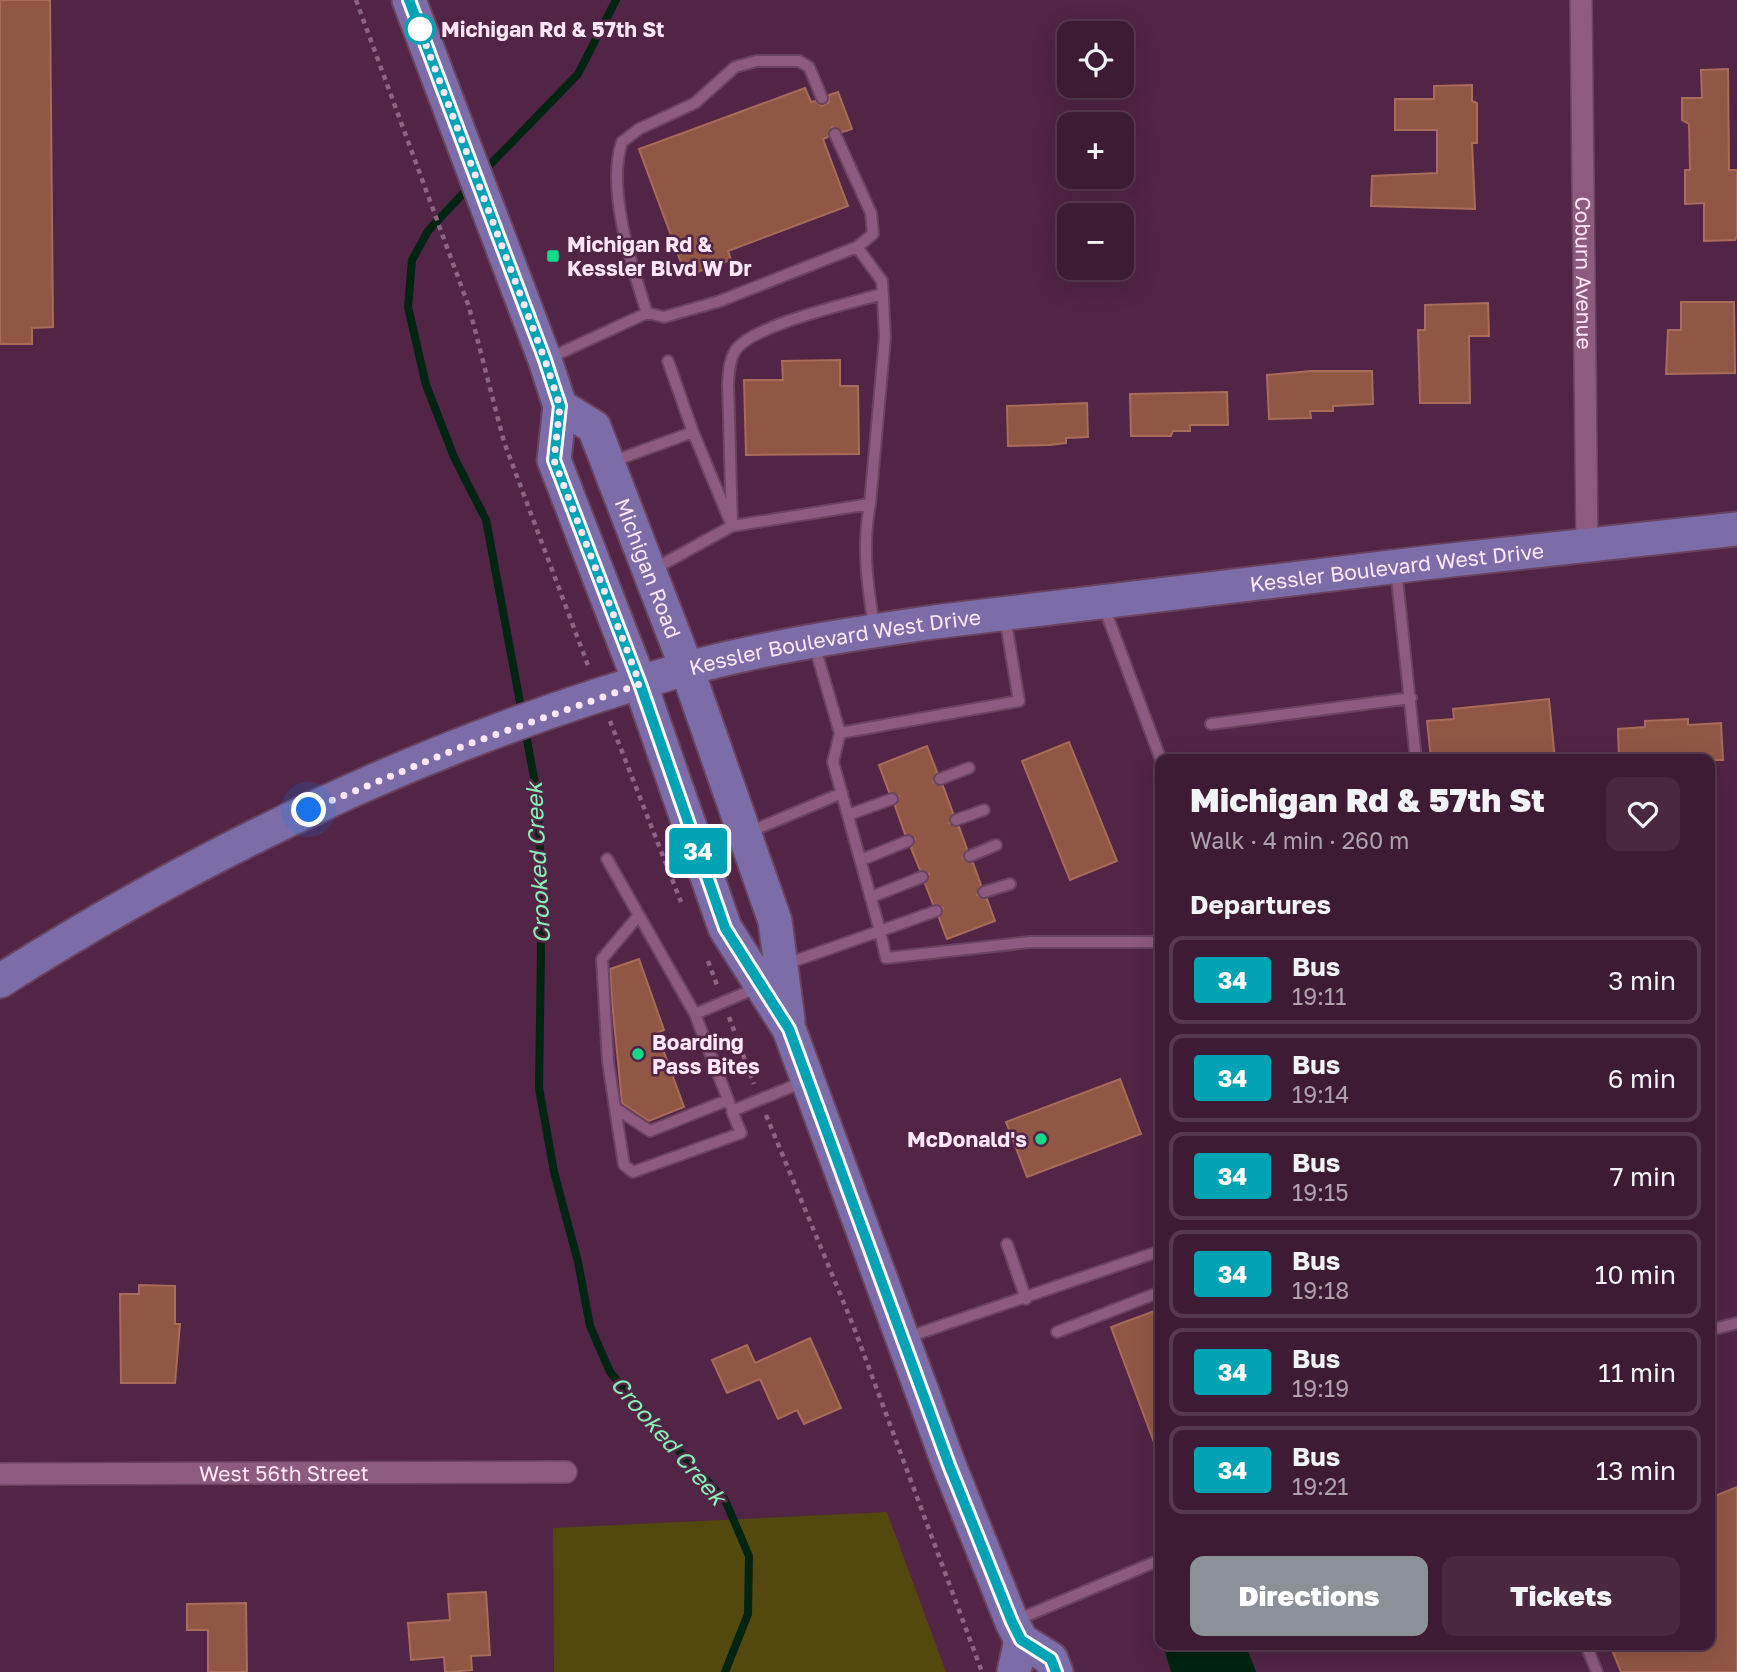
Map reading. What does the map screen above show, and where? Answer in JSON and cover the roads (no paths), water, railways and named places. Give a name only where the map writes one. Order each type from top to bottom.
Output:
[{"type":"main road","name":"Michigan Road","points":[[409,0],[545,360],[560,406],[554,460],[640,684],[725,928],[771,976]]},
{"type":"main road","name":"Michigan Road","points":[[560,406],[594,427],[687,669],[775,921],[771,976],[1016,1645]]},
{"type":"main road","name":"Kessler Boulevard West Drive","points":[[0,981],[174,878],[309,810],[466,745],[590,699],[687,669],[874,631],[1005,613],[1396,566],[1737,529]]},
{"type":"main road","points":[[1016,1645],[1051,1659],[1056,1672]]},
{"type":"street","name":"Coburn Avenue","points":[[1581,0],[1587,546]]},
{"type":"street","name":"West 56th Street","points":[[0,1475],[566,1472]]},
{"type":"lane","points":[[647,313],[636,279],[619,196],[616,174],[622,142],[639,130],[695,103],[736,67],[757,61],[799,61],[809,67],[822,98]]},
{"type":"lane","points":[[545,360],[647,313],[664,317],[699,308],[857,247],[873,234],[871,213],[835,134]]},
{"type":"lane","points":[[857,247],[882,282],[885,337],[881,405],[864,563],[874,631]]},
{"type":"lane","points":[[732,526],[728,383],[730,364],[736,350],[754,334],[883,294]]},
{"type":"lane","points":[[668,361],[693,432],[732,526]]},
{"type":"lane","points":[[608,463],[693,432]]},
{"type":"lane","points":[[650,570],[732,526],[870,504]]},
{"type":"lane","points":[[1396,566],[1415,754]]},
{"type":"lane","points":[[1102,601],[1159,754]]},
{"type":"lane","points":[[840,733],[1019,701],[1005,613]]},
{"type":"lane","points":[[813,642],[840,733],[833,762],[886,958],[1030,942],[1155,942]]},
{"type":"lane","points":[[1211,724],[1410,698]]},
{"type":"lane","points":[[940,779],[969,768]]},
{"type":"lane","points":[[745,834],[842,793]]},
{"type":"lane","points":[[848,815],[892,799]]},
{"type":"lane","points":[[956,820],[984,810]]},
{"type":"lane","points":[[861,860],[908,841]]},
{"type":"lane","points":[[970,856],[996,845]]},
{"type":"lane","points":[[607,859],[639,915],[695,1014],[741,1133],[633,1172],[624,1165],[608,1062],[602,959],[639,915]]},
{"type":"lane","points":[[871,897],[922,877]]},
{"type":"lane","points":[[984,892],[1010,884]]},
{"type":"lane","points":[[695,1014],[724,1003],[771,976],[936,911]]},
{"type":"lane","points":[[732,1111],[808,1080]]},
{"type":"lane","points":[[615,1108],[650,1130],[728,1100]]},
{"type":"lane","points":[[1007,1244],[1026,1298]]},
{"type":"lane","points":[[902,1339],[1155,1253]]},
{"type":"lane","points":[[1056,1332],[1155,1294]]},
{"type":"lane","points":[[1715,1329],[1737,1323]]},
{"type":"lane","points":[[1016,1645],[1155,1563]]},
{"type":"lane","points":[[1588,1650],[1597,1672]]},
{"type":"waterway","name":"Crooked Creek","points":[[482,173],[578,74],[616,0]]},
{"type":"waterway","name":"Crooked Creek","points":[[471,185],[428,231],[412,260],[408,307],[426,385],[454,457],[486,520],[522,713]]},
{"type":"waterway","name":"Crooked Creek","points":[[525,729],[537,794],[542,886],[539,1088],[554,1172],[578,1262],[590,1326],[610,1372],[652,1422],[725,1500],[749,1556],[748,1614],[725,1672]]},
{"type":"place","name":"Michigan Rd & 57th St","points":[[420,29]]},
{"type":"place","name":"Michigan Rd & Kessler Blvd W Dr","points":[[553,256]]},
{"type":"place","name":"Boarding Pass Bites","points":[[638,1054]]},
{"type":"place","name":"McDonald's","points":[[1041,1139]]}]
